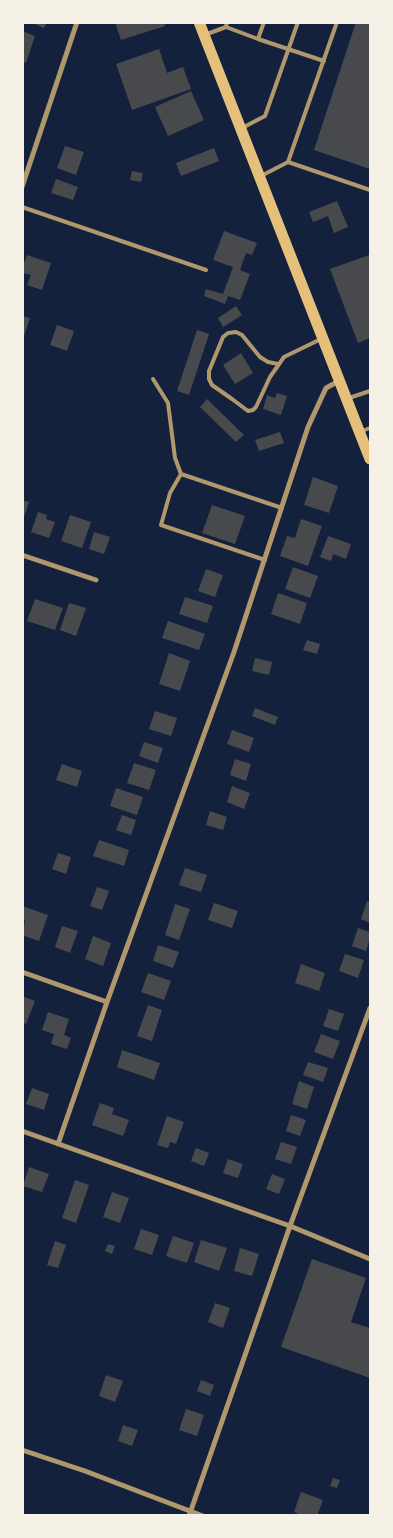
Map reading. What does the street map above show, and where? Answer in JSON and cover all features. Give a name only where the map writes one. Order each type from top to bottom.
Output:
[{"type":"main road","points":[[199,22],[346,399],[365,430],[370,459]]},
{"type":"street","points":[[22,187],[77,22]]},
{"type":"street","points":[[58,1144],[107,1002],[234,652],[308,427],[326,388],[340,381]]},
{"type":"street","points":[[22,555],[96,580]]},
{"type":"street","points":[[22,972],[107,1002]]},
{"type":"street","points":[[189,1513],[290,1226],[370,1008]]},
{"type":"street","points":[[22,1131],[290,1226],[370,1260]]},
{"type":"street","points":[[22,1450],[85,1471],[189,1513],[203,1516]]},
{"type":"lane","points":[[258,38],[264,22]]},
{"type":"lane","points":[[240,130],[265,116],[298,22]]},
{"type":"lane","points":[[259,178],[288,162],[337,22]]},
{"type":"lane","points":[[204,35],[226,25],[324,61]]},
{"type":"lane","points":[[288,162],[370,190]]},
{"type":"lane","points":[[22,207],[206,270]]},
{"type":"lane","points":[[278,364],[268,362],[260,357],[242,335],[236,332],[228,333],[223,337],[210,371],[209,379],[212,385],[248,411],[256,407],[270,377],[284,357],[323,338]]},
{"type":"lane","points":[[153,379],[168,404],[174,458],[181,474],[282,508]]},
{"type":"lane","points":[[346,399],[370,391]]},
{"type":"lane","points":[[181,474],[170,493],[161,525],[264,560]]},
{"type":"building","points":[[30,22],[47,22],[44,28]]},
{"type":"building","points":[[115,22],[164,22],[165,26],[121,40]]},
{"type":"building","points":[[356,22],[370,22],[370,169],[314,150]]},
{"type":"building","points":[[22,31],[35,36],[26,63],[22,62]]},
{"type":"building","points":[[159,49],[167,73],[183,67],[191,89],[132,110],[116,64]]},
{"type":"building","points":[[191,91],[204,120],[168,136],[155,107]]},
{"type":"building","points":[[65,146],[84,152],[76,175],[57,168]]},
{"type":"building","points":[[214,148],[219,161],[181,176],[176,163]]},
{"type":"building","points":[[132,171],[143,173],[141,182],[130,180]]},
{"type":"building","points":[[56,179],[78,187],[73,200],[51,193]]},
{"type":"building","points":[[337,201],[348,227],[334,233],[328,216],[313,222],[309,212]]},
{"type":"building","points":[[224,231],[257,243],[252,255],[246,253],[240,270],[250,274],[240,300],[228,296],[225,304],[204,296],[206,289],[223,294],[233,267],[213,260]]},
{"type":"building","points":[[27,255],[51,263],[42,290],[27,285],[31,275],[22,273],[22,269]]},
{"type":"building","points":[[369,255],[370,338],[358,343],[330,269]]},
{"type":"building","points":[[236,306],[242,315],[223,327],[218,318]]},
{"type":"building","points":[[22,316],[30,318],[23,339],[22,339]]},
{"type":"building","points":[[57,325],[74,331],[67,351],[50,345]]},
{"type":"building","points":[[197,330],[209,334],[189,395],[177,391]]},
{"type":"building","points":[[241,353],[253,373],[235,384],[223,365]]},
{"type":"building","points":[[277,393],[287,396],[281,415],[263,409],[267,395],[275,398]]},
{"type":"building","points":[[207,399],[244,435],[236,442],[200,407]]},
{"type":"building","points":[[280,432],[284,443],[259,451],[255,440]]},
{"type":"building","points":[[313,477],[338,486],[329,513],[304,505]]},
{"type":"building","points":[[22,500],[29,502],[23,520],[22,520]]},
{"type":"building","points":[[212,505],[245,516],[235,544],[202,533]]},
{"type":"building","points":[[38,512],[47,515],[46,519],[55,522],[49,538],[31,532]]},
{"type":"building","points":[[70,515],[91,522],[82,548],[61,541]]},
{"type":"building","points":[[301,519],[322,526],[308,566],[280,556],[287,536],[295,538]]},
{"type":"building","points":[[94,532],[110,537],[104,554],[89,549]]},
{"type":"building","points":[[328,536],[351,544],[346,559],[333,554],[331,561],[320,557]]},
{"type":"building","points":[[293,567],[318,576],[310,598],[285,589]]},
{"type":"building","points":[[206,569],[223,575],[215,597],[198,591]]},
{"type":"building","points":[[278,593],[307,603],[300,624],[271,614]]},
{"type":"building","points":[[185,597],[213,606],[207,623],[179,614]]},
{"type":"building","points":[[35,599],[63,608],[55,630],[27,621]]},
{"type":"building","points":[[69,603],[86,608],[76,636],[60,630]]},
{"type":"building","points":[[168,621],[205,634],[199,650],[162,638]]},
{"type":"building","points":[[307,640],[320,644],[317,654],[303,650]]},
{"type":"building","points":[[169,653],[190,661],[180,691],[159,684]]},
{"type":"building","points":[[255,658],[272,662],[269,675],[252,671]]},
{"type":"building","points":[[255,708],[278,717],[275,725],[252,716]]},
{"type":"building","points":[[155,711],[177,718],[171,736],[149,729]]},
{"type":"building","points":[[232,730],[254,738],[249,752],[227,744]]},
{"type":"building","points":[[144,742],[163,748],[158,763],[139,756]]},
{"type":"building","points":[[235,759],[251,764],[246,781],[230,775]]},
{"type":"building","points":[[134,763],[156,770],[149,790],[127,783]]},
{"type":"building","points":[[62,764],[82,771],[77,787],[56,780]]},
{"type":"building","points":[[232,786],[250,793],[244,809],[227,802]]},
{"type":"building","points":[[116,788],[143,797],[137,815],[110,806]]},
{"type":"building","points":[[210,811],[227,817],[223,830],[206,825]]},
{"type":"building","points":[[122,815],[136,820],[131,835],[116,830]]},
{"type":"building","points":[[99,840],[129,850],[124,866],[93,856]]},
{"type":"building","points":[[58,853],[71,857],[66,874],[52,869]]},
{"type":"building","points":[[185,868],[207,875],[201,892],[179,885]]},
{"type":"building","points":[[97,887],[109,891],[102,910],[90,906]]},
{"type":"building","points":[[367,901],[370,902],[370,923],[361,919]]},
{"type":"building","points":[[214,903],[238,911],[232,928],[208,920]]},
{"type":"building","points":[[175,904],[190,909],[179,940],[165,935]]},
{"type":"building","points":[[22,906],[48,915],[39,941],[22,935],[25,920],[22,919]]},
{"type":"building","points":[[62,926],[78,931],[70,953],[55,947]]},
{"type":"building","points":[[358,928],[370,932],[366,951],[352,946]]},
{"type":"building","points":[[93,936],[111,943],[103,966],[85,959]]},
{"type":"building","points":[[158,945],[179,952],[173,968],[153,961]]},
{"type":"building","points":[[345,954],[364,960],[358,978],[339,971]]},
{"type":"building","points":[[301,964],[325,973],[319,991],[295,983]]},
{"type":"building","points":[[148,973],[171,981],[164,1000],[141,992]]},
{"type":"building","points":[[22,996],[35,1001],[26,1024],[22,1022]]},
{"type":"building","points":[[148,1005],[162,1010],[152,1041],[137,1036]]},
{"type":"building","points":[[329,1009],[344,1014],[338,1031],[323,1026]]},
{"type":"building","points":[[48,1012],[69,1019],[64,1035],[71,1038],[67,1049],[51,1044],[54,1034],[42,1030]]},
{"type":"building","points":[[321,1034],[340,1041],[333,1059],[314,1052]]},
{"type":"building","points":[[122,1050],[160,1063],[154,1080],[117,1067]]},
{"type":"building","points":[[308,1062],[328,1068],[323,1082],[303,1075]]},
{"type":"building","points":[[299,1081],[314,1087],[307,1109],[292,1104]]},
{"type":"building","points":[[32,1088],[49,1094],[44,1110],[26,1104]]},
{"type":"building","points":[[100,1103],[114,1108],[112,1114],[129,1120],[123,1136],[92,1125]]},
{"type":"building","points":[[291,1115],[306,1120],[300,1136],[286,1131]]},
{"type":"building","points":[[167,1116],[184,1122],[176,1144],[170,1142],[168,1148],[157,1145]]},
{"type":"building","points":[[281,1142],[297,1147],[291,1164],[275,1159]]},
{"type":"building","points":[[196,1148],[209,1153],[204,1166],[191,1161]]},
{"type":"building","points":[[228,1159],[243,1164],[238,1178],[223,1173]]},
{"type":"building","points":[[29,1167],[49,1174],[42,1192],[23,1186]]},
{"type":"building","points":[[272,1174],[285,1179],[279,1194],[266,1189]]},
{"type":"building","points":[[75,1180],[89,1185],[76,1223],[62,1218]]},
{"type":"building","points":[[112,1192],[129,1198],[120,1223],[103,1217]]},
{"type":"building","points":[[141,1229],[159,1235],[152,1255],[134,1249]]},
{"type":"building","points":[[173,1236],[194,1243],[187,1263],[166,1256]]},
{"type":"building","points":[[201,1240],[227,1248],[219,1271],[194,1262]]},
{"type":"building","points":[[55,1241],[66,1245],[58,1268],[47,1265]]},
{"type":"building","points":[[108,1244],[115,1246],[112,1254],[105,1251]]},
{"type":"building","points":[[240,1248],[259,1254],[252,1276],[234,1271]]},
{"type":"building","points":[[312,1259],[366,1278],[351,1322],[370,1328],[370,1378],[281,1347]]},
{"type":"building","points":[[215,1303],[230,1308],[223,1328],[208,1322]]},
{"type":"building","points":[[106,1375],[123,1381],[115,1402],[99,1396]]},
{"type":"building","points":[[201,1380],[214,1385],[210,1396],[197,1391]]},
{"type":"building","points":[[186,1409],[204,1415],[197,1436],[179,1430]]},
{"type":"building","points":[[123,1425],[138,1430],[132,1446],[118,1441]]},
{"type":"building","points":[[333,1478],[340,1480],[337,1488],[330,1486]]},
{"type":"building","points":[[301,1492],[323,1500],[317,1516],[304,1516],[294,1512]]}]
